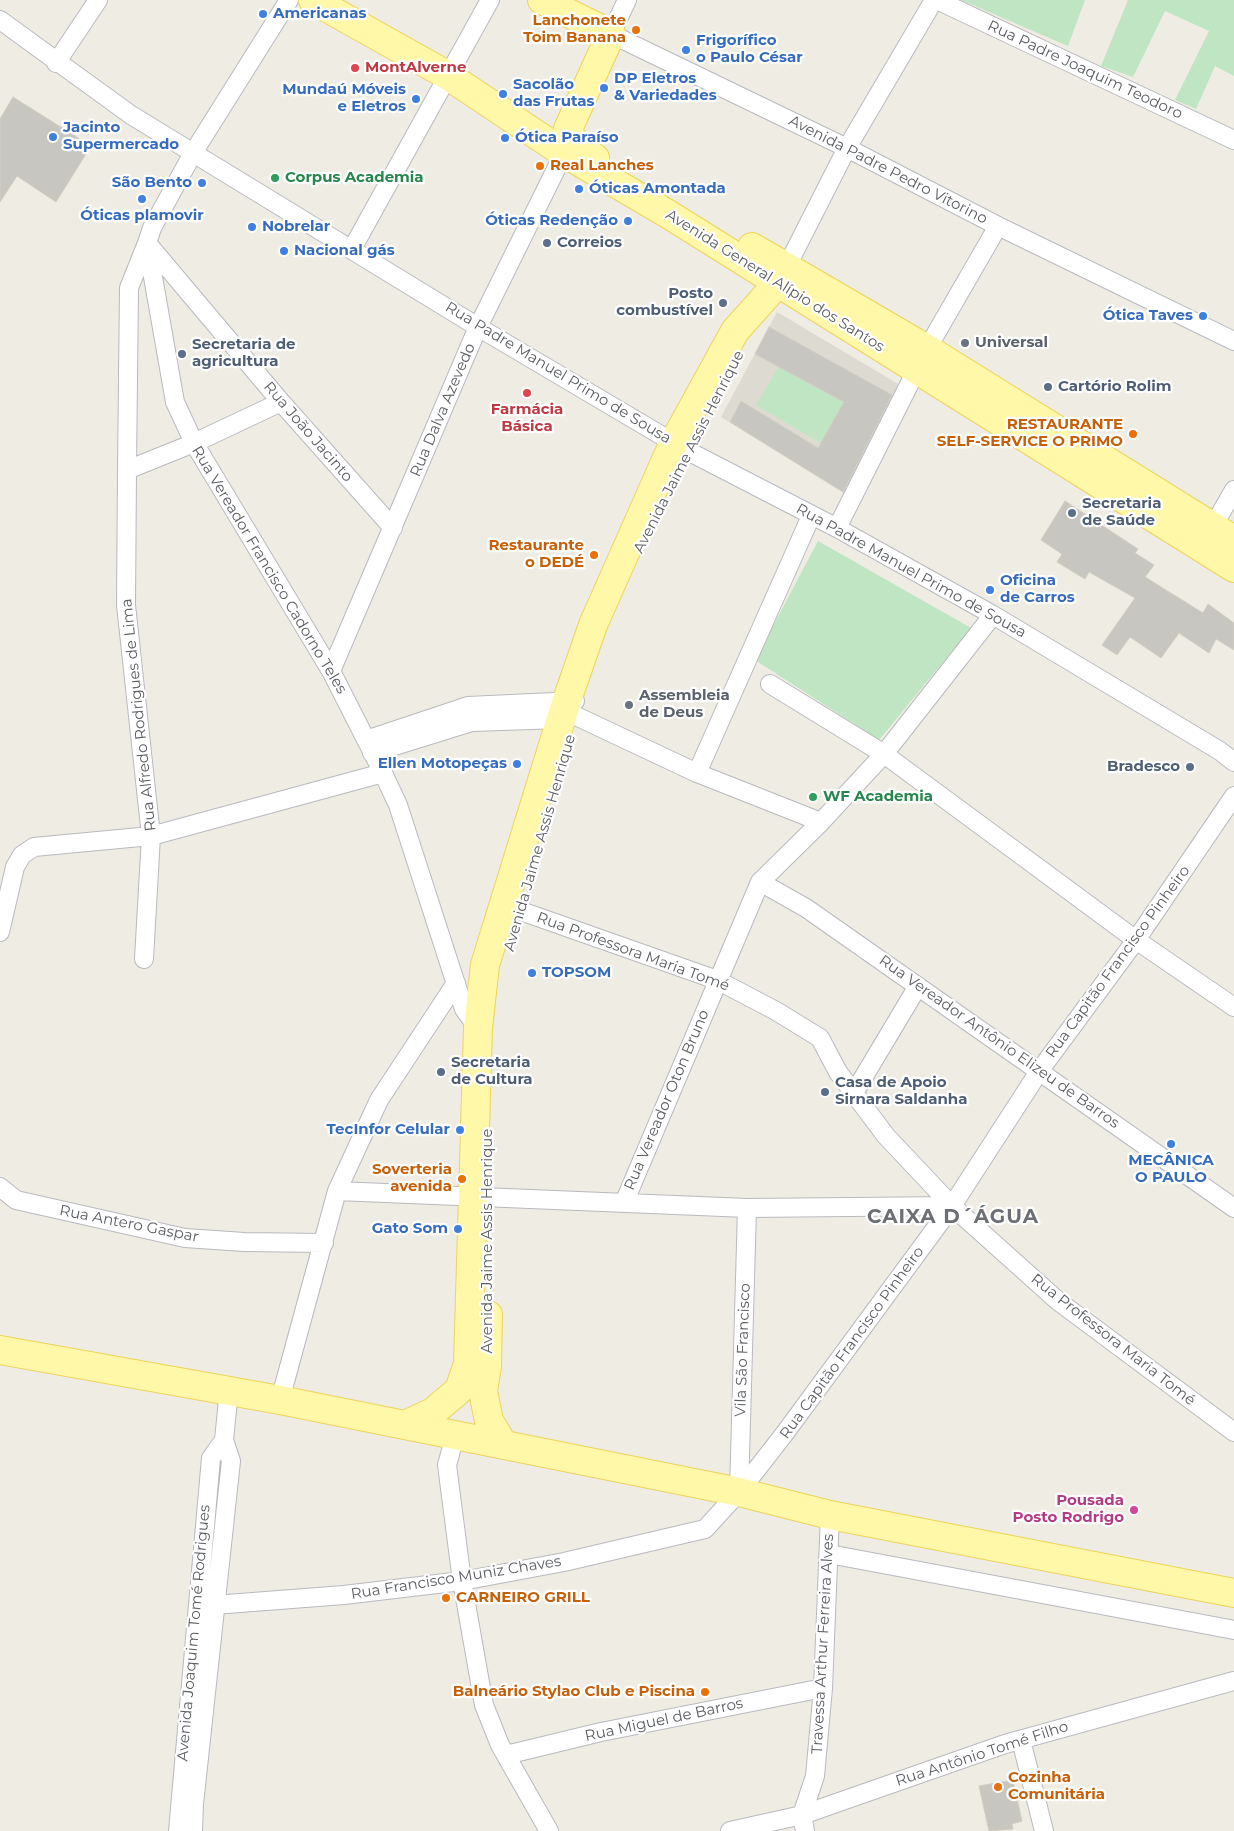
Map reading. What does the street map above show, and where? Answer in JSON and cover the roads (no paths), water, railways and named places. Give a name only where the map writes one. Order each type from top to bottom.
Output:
[{"type":"main road","name":"Avenida General Alípio dos Santos","points":[[313,0],[575,146],[782,275],[1216,537],[1234,568]]},
{"type":"main road","name":"Avenida Padre Pedro Vitorino","points":[[542,0],[612,34]]},
{"type":"main road","name":"Rua Dalva Azevedo","points":[[566,141],[612,34]]},
{"type":"main road","name":"Avenida Jaime Assis Henrique","points":[[503,1444],[471,1391],[487,1366],[481,1196],[483,1036],[490,1023],[571,709],[680,446],[748,339],[754,310],[782,275]]},
{"type":"main road","points":[[483,1036],[485,965],[571,709]]},
{"type":"main road","points":[[0,1350],[280,1400],[739,1492],[830,1515],[1234,1592]]},
{"type":"main road","points":[[405,1425],[471,1391]]},
{"type":"main road","points":[[455,1436],[470,1421],[471,1391]]},
{"type":"street","points":[[56,63],[98,0]]},
{"type":"street","points":[[147,244],[152,228],[193,153],[289,0]]},
{"type":"street","points":[[352,249],[490,0]]},
{"type":"street","name":"Rua Dalva Azevedo","points":[[612,34],[627,0]]},
{"type":"street","points":[[782,275],[847,148],[936,0]]},
{"type":"street","name":"Rua Padre Joaquim Teodoro","points":[[936,0],[1234,140]]},
{"type":"street","name":"Rua Padre Manuel Primo de Sousa","points":[[0,20],[56,63],[131,115],[478,327],[680,446],[837,528],[993,615],[1220,751],[1234,762]]},
{"type":"street","name":"Avenida Padre Pedro Vitorino","points":[[612,34],[847,148],[998,226],[1234,341]]},
{"type":"street","name":"Rua Dalva Azevedo","points":[[331,671],[478,327],[566,141]]},
{"type":"street","points":[[837,528],[922,359],[998,226]]},
{"type":"street","name":"Rua João Jacinto","points":[[147,244],[281,402],[393,528]]},
{"type":"street","name":"Rua Vereador Francisco Cadorno Teles","points":[[147,244],[175,402],[194,443],[331,671],[383,773],[398,806],[464,1009],[483,1036]]},
{"type":"street","name":"Rua Alfredo Rodrigues de Lima","points":[[144,959],[151,836],[126,605],[130,288],[147,244]]},
{"type":"street","points":[[127,470],[194,443],[281,402]]},
{"type":"street","points":[[1216,537],[1233,496]]},
{"type":"street","points":[[697,774],[811,516]]},
{"type":"street","name":"Rua Vereador Oton Bruno","points":[[624,1203],[760,882],[821,822],[884,754],[993,615]]},
{"type":"street","points":[[770,684],[884,754],[1136,940],[1234,1007]]},
{"type":"street","points":[[369,746],[468,706],[571,709],[697,774],[821,822]]},
{"type":"street","points":[[0,932],[15,867],[22,855],[34,847],[151,836],[383,773]]},
{"type":"street","name":"Rua Capitão Francisco Pinheiro","points":[[739,1492],[952,1206],[1040,1070],[1136,940],[1234,796]]},
{"type":"street","name":"Rua Vereador Antônio Elizeu de Barros","points":[[760,882],[806,908],[1040,1070],[1234,1208]]},
{"type":"street","name":"Rua Professora Maria Tomé","points":[[518,910],[717,980],[776,1011],[820,1038],[838,1072],[886,1136],[952,1206],[1058,1301],[1234,1432]]},
{"type":"street","points":[[280,1400],[337,1191],[379,1100],[456,983]]},
{"type":"street","points":[[854,1093],[918,986]]},
{"type":"street","name":"Rua Antero Gaspar","points":[[0,1188],[16,1200],[185,1238],[244,1242],[324,1243]]},
{"type":"street","points":[[337,1191],[747,1208],[952,1206]]},
{"type":"street","name":"Vila São Francisco","points":[[739,1492],[747,1208]]},
{"type":"street","name":"Avenida Joaquim Tomé Rodrigues","points":[[193,1831],[214,1605],[223,1554],[231,1462],[224,1440],[229,1390]]},
{"type":"street","points":[[455,1436],[447,1465],[462,1580],[484,1706],[506,1755],[549,1831]]},
{"type":"street","name":"Avenida Joaquim Tomé Rodrigues","points":[[178,1831],[210,1458],[224,1440]]},
{"type":"street","name":"Rua Francisco Muniz Chaves","points":[[214,1605],[344,1595],[462,1580],[564,1562],[705,1529],[739,1492]]},
{"type":"street","name":"Travessa Arthur Ferreira Alves","points":[[803,1823],[815,1776],[824,1688],[830,1515]]},
{"type":"street","points":[[829,1554],[1234,1630]]},
{"type":"street","name":"Rua Antônio Tomé Filho","points":[[730,1831],[803,1823],[1021,1740],[1234,1680]]},
{"type":"street","name":"Rua Miguel de Barros","points":[[506,1755],[601,1732],[824,1688]]},
{"type":"street","points":[[1021,1740],[1044,1831]]},
{"type":"place","name":"Americanas","points":[[263,14]]},
{"type":"place","name":"Lanchonete Toim Banana","points":[[636,30]]},
{"type":"place","name":"Frigorífico o Paulo César","points":[[686,50]]},
{"type":"place","name":"MontAlverne","points":[[355,68]]},
{"type":"place","name":"DP Eletros & Variedades","points":[[604,88]]},
{"type":"place","name":"Sacolão das Frutas","points":[[503,94]]},
{"type":"place","name":"Mundaú Móveis e Eletros","points":[[416,99]]},
{"type":"place","name":"Jacinto Supermercado","points":[[53,137]]},
{"type":"place","name":"Ótica Paraíso","points":[[505,138]]},
{"type":"place","name":"Real Lanches","points":[[540,166]]},
{"type":"place","name":"Corpus Academia","points":[[275,178]]},
{"type":"place","name":"São Bento","points":[[202,183]]},
{"type":"place","name":"Óticas Amontada","points":[[579,189]]},
{"type":"place","name":"Óticas plamovir","points":[[142,199]]},
{"type":"place","name":"Óticas Redenção","points":[[628,221]]},
{"type":"place","name":"Nobrelar","points":[[252,227]]},
{"type":"place","name":"Correios","points":[[547,243]]},
{"type":"place","name":"Nacional gás","points":[[284,251]]},
{"type":"place","name":"Posto combustível","points":[[723,303]]},
{"type":"place","name":"Ótica Taves","points":[[1203,316]]},
{"type":"place","name":"Universal","points":[[965,343]]},
{"type":"place","name":"Secretaria de agricultura","points":[[182,354]]},
{"type":"place","name":"Cartório Rolim","points":[[1048,387]]},
{"type":"place","name":"Farmácia Básica","points":[[527,393]]},
{"type":"place","name":"RESTAURANTE SELF-SERVICE O PRIMO","points":[[1133,434]]},
{"type":"place","name":"Secretaria de Saúde","points":[[1072,513]]},
{"type":"place","name":"Restaurante o DEDÉ","points":[[594,555]]},
{"type":"place","name":"Oficina de Carros","points":[[990,590]]},
{"type":"place","name":"Assembleia de Deus","points":[[629,705]]},
{"type":"place","name":"Ellen Motopeças","points":[[517,764]]},
{"type":"place","name":"Bradesco","points":[[1190,767]]},
{"type":"place","name":"WF Academia","points":[[813,797]]},
{"type":"place","name":"TOPSOM","points":[[532,973]]},
{"type":"place","name":"Secretaria de Cultura","points":[[441,1072]]},
{"type":"place","name":"Casa de Apoio Sirnara Saldanha","points":[[825,1092]]},
{"type":"place","name":"TecInfor Celular","points":[[460,1130]]},
{"type":"place","name":"MECÂNICA O PAULO","points":[[1171,1144]]},
{"type":"place","name":"Soverteria avenida","points":[[462,1179]]},
{"type":"place","name":"Gato Som","points":[[458,1229]]},
{"type":"place","name":"Pousada Posto Rodrigo","points":[[1134,1510]]},
{"type":"place","name":"CARNEIRO GRILL","points":[[446,1598]]},
{"type":"place","name":"Balneário Stylao Club e Piscina","points":[[705,1692]]},
{"type":"place","name":"Cozinha Comunitária","points":[[998,1787]]},
{"type":"district","name":"CAIXA D´ÁGUA","points":[[953,1217]]}]
